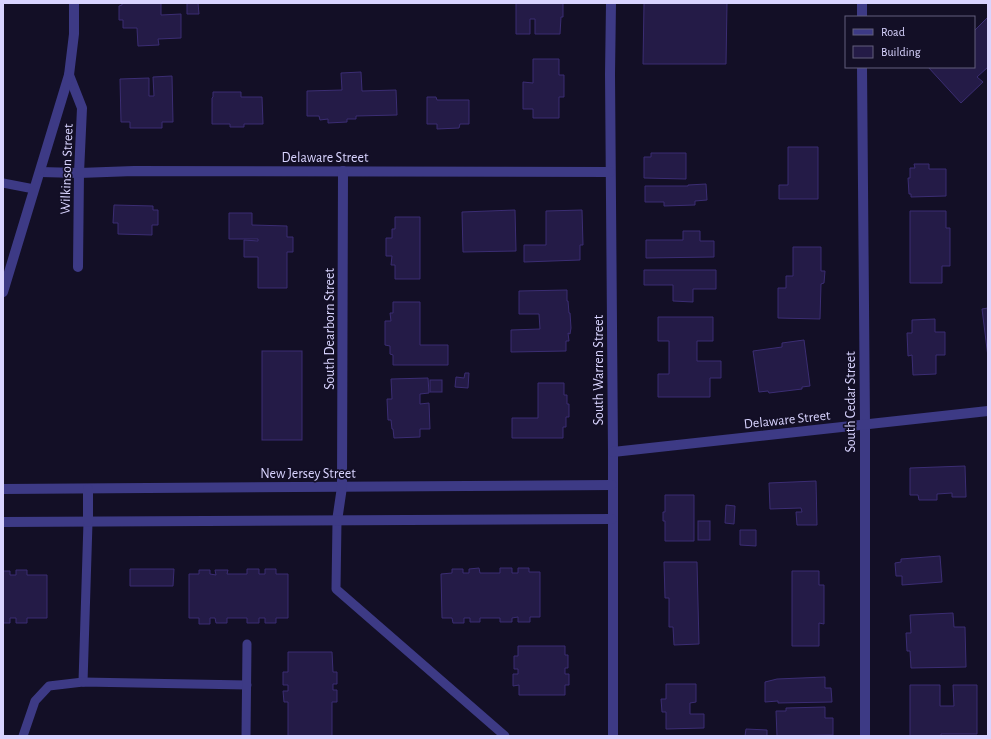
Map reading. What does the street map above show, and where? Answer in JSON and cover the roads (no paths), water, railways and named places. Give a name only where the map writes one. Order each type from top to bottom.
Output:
[{"type":"street","points":[[3,292],[69,75],[74,34],[74,3]]},
{"type":"street","name":"South Warren Street","points":[[611,3],[610,172],[613,736]]},
{"type":"street","points":[[862,3],[862,16]]},
{"type":"street","name":"South Cedar Street","points":[[862,68],[865,424],[865,736]]},
{"type":"street","name":"Wilkinson Street","points":[[69,75],[82,108],[79,173],[78,267]]},
{"type":"street","name":"South Dearborn Street","points":[[337,521],[342,487],[343,171]]},
{"type":"street","name":"Delaware Street","points":[[40,172],[610,172]]},
{"type":"street","name":"Delaware Street","points":[[612,452],[988,411]]},
{"type":"street","name":"New Jersey Street","points":[[3,489],[612,485]]},
{"type":"street","points":[[88,489],[88,522]]},
{"type":"street","points":[[3,522],[612,520]]},
{"type":"lane","points":[[3,183],[34,189]]},
{"type":"lane","points":[[337,521],[336,589],[505,736]]},
{"type":"lane","points":[[83,682],[88,522]]},
{"type":"lane","points":[[246,736],[247,644]]},
{"type":"lane","points":[[23,736],[35,701],[49,686],[83,682],[246,685]]}]
